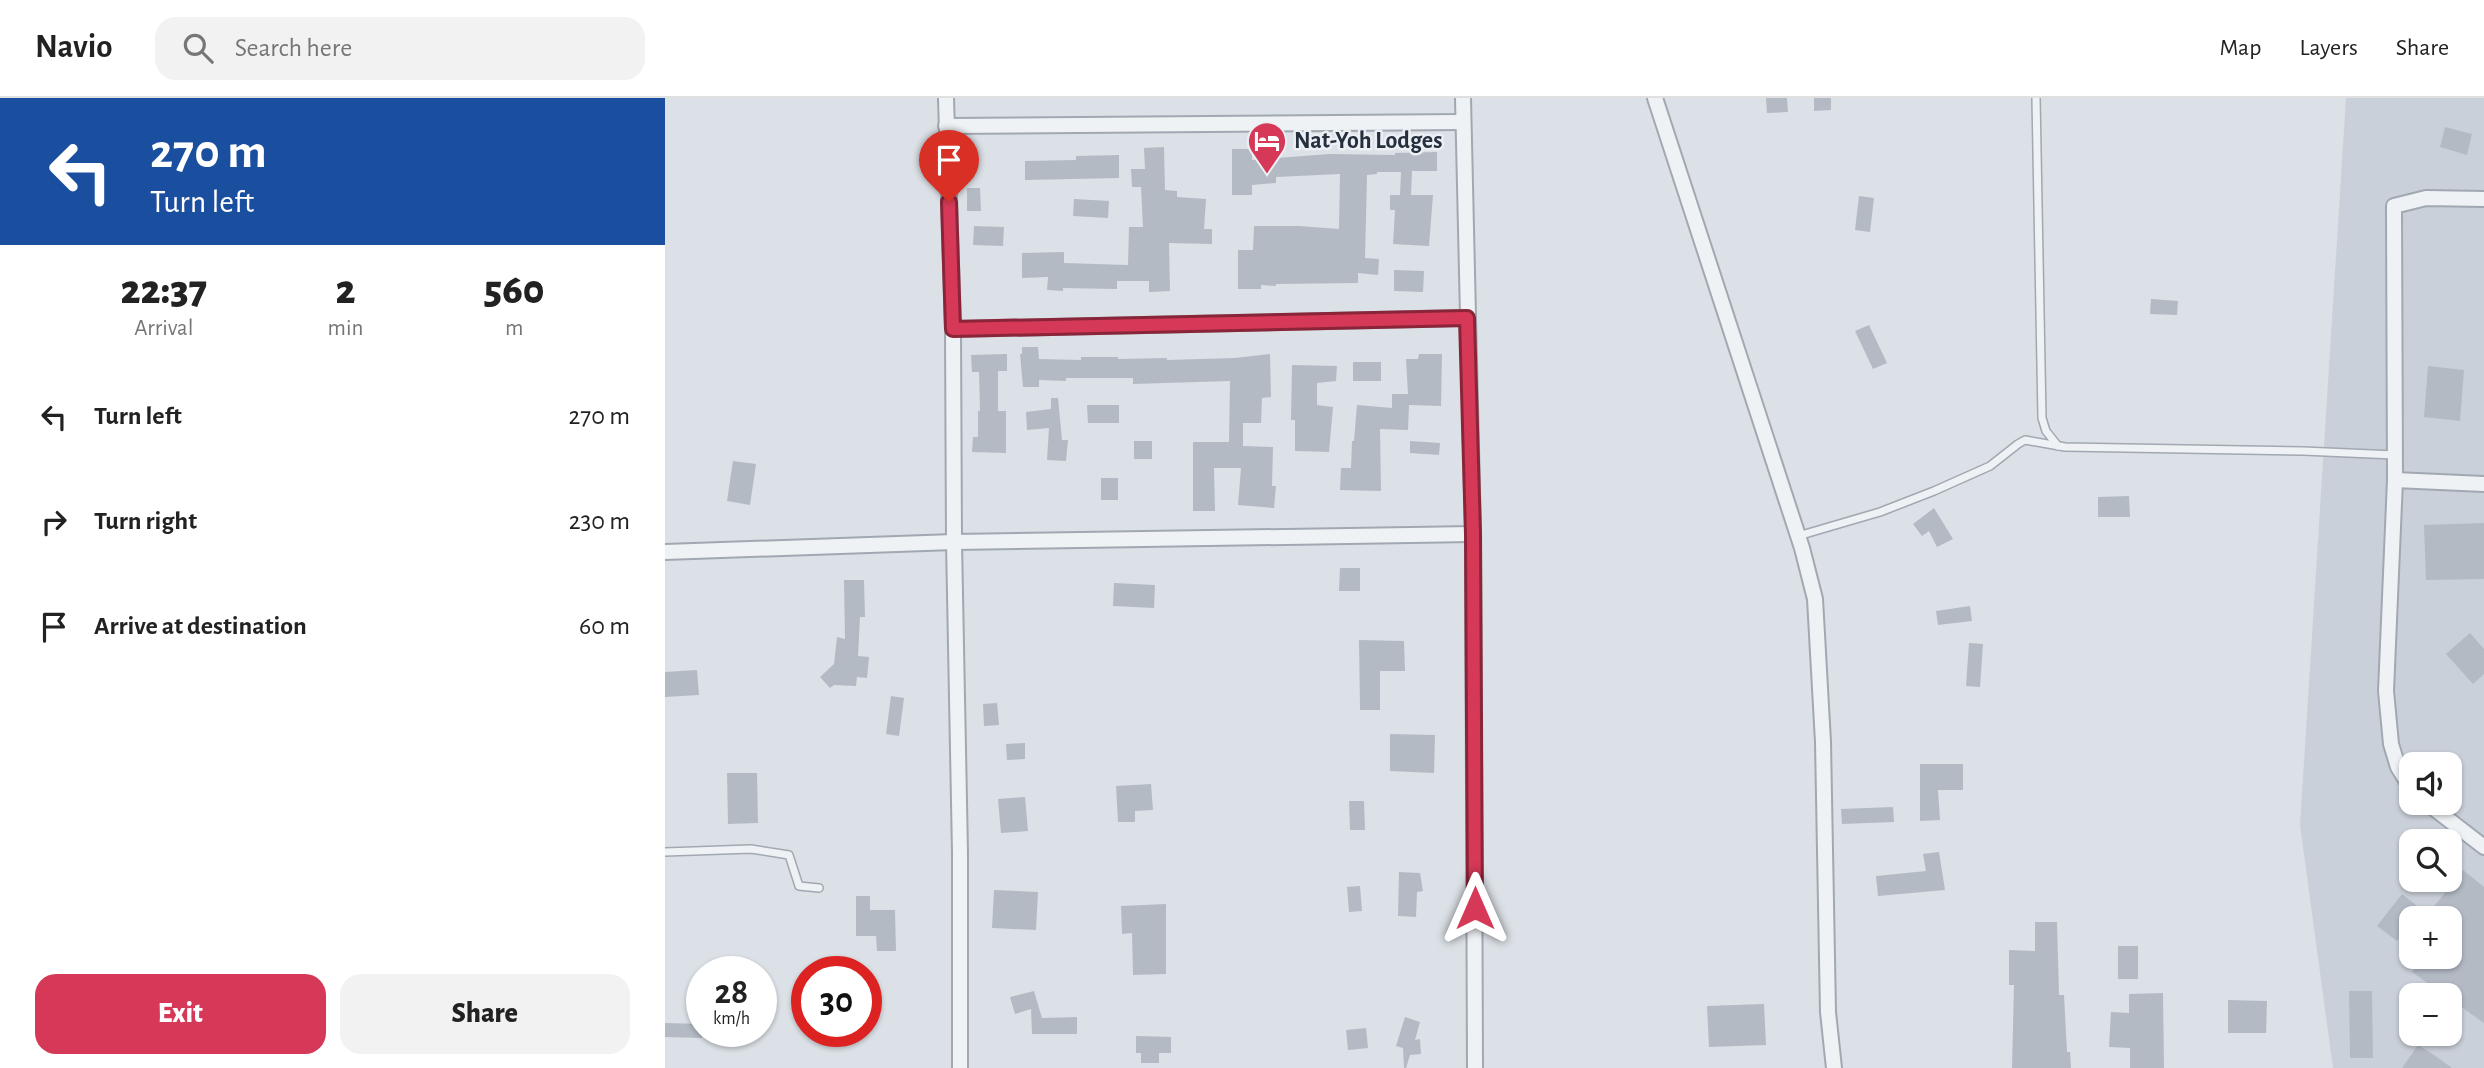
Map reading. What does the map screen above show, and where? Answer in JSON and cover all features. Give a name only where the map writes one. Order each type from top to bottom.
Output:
[{"type":"street","points":[[946,98],[953,329],[960,1068]]},
{"type":"street","points":[[1463,98],[1473,534],[1475,1068]]},
{"type":"street","points":[[1655,98],[1798,536],[1815,599],[1823,742],[1828,1012],[1834,1068]]},
{"type":"street","points":[[946,126],[1462,122]]},
{"type":"street","points":[[2399,769],[2391,744],[2386,691],[2395,480],[2394,206],[2426,198],[2484,199]]},
{"type":"street","points":[[953,329],[1467,318]]},
{"type":"street","points":[[2395,480],[2484,484]]},
{"type":"street","points":[[665,552],[954,542],[1473,534]]},
{"type":"street","points":[[2443,815],[2484,847]]},
{"type":"lane","points":[[2036,98],[2042,418],[2046,431],[2057,446]]},
{"type":"lane","points":[[1798,536],[1879,512],[1934,491],[1990,466],[2021,442],[2034,440],[2057,446],[2290,450],[2395,455]]},
{"type":"lane","points":[[665,852],[751,849],[789,855],[799,886],[819,888]]},
{"type":"shaded area","points":[[2346,98],[2484,98],[2484,1068],[2333,1068],[2300,825]]},
{"type":"building","points":[[1766,98],[1787,98],[1788,112],[1767,113]]},
{"type":"building","points":[[1814,98],[1831,98],[1831,110],[1814,111]]},
{"type":"building","points":[[2445,127],[2472,134],[2467,155],[2440,147]]},
{"type":"building","points":[[1164,147],[1165,190],[1177,191],[1177,197],[1206,199],[1204,229],[1212,229],[1212,244],[1169,243],[1170,291],[1149,292],[1149,281],[1117,281],[1117,289],[1047,290],[1048,277],[1022,278],[1022,253],[1064,252],[1064,263],[1128,265],[1129,227],[1143,227],[1141,187],[1132,187],[1131,169],[1145,169],[1144,148]]},
{"type":"building","points":[[1232,149],[1252,149],[1252,160],[1330,154],[1395,155],[1437,152],[1437,171],[1412,171],[1411,195],[1433,195],[1429,246],[1393,244],[1395,210],[1390,210],[1390,195],[1400,195],[1401,172],[1377,172],[1367,175],[1365,258],[1379,259],[1378,275],[1358,273],[1358,283],[1276,284],[1261,285],[1261,289],[1238,289],[1238,250],[1253,250],[1254,226],[1339,229],[1340,174],[1276,177],[1276,183],[1252,185],[1252,195],[1232,195]]},
{"type":"building","points":[[1119,155],[1119,178],[1025,180],[1025,161],[1076,160],[1076,156]]},
{"type":"building","points":[[967,188],[980,188],[981,211],[967,211]]},
{"type":"building","points":[[1859,196],[1874,198],[1870,232],[1855,230]]},
{"type":"building","points":[[1074,199],[1109,201],[1108,218],[1073,216]]},
{"type":"building","points":[[974,226],[1004,227],[1003,246],[973,245]]},
{"type":"building","points":[[1394,270],[1424,271],[1423,292],[1394,291]]},
{"type":"building","points":[[2151,299],[2178,301],[2177,315],[2150,314]]},
{"type":"building","points":[[1869,325],[1887,363],[1873,369],[1855,331]]},
{"type":"building","points":[[1022,347],[1038,347],[1039,359],[1118,357],[1167,360],[1270,354],[1271,397],[1262,398],[1261,423],[1243,423],[1243,446],[1273,447],[1272,486],[1276,486],[1274,508],[1238,505],[1241,468],[1214,468],[1215,511],[1193,511],[1193,442],[1229,442],[1230,381],[1133,384],[1133,378],[1066,378],[1066,381],[1039,380],[1039,387],[1023,387],[1020,354]]},
{"type":"building","points":[[1007,354],[1007,371],[998,371],[998,411],[1006,411],[1006,453],[972,452],[973,437],[978,437],[980,411],[979,372],[972,372],[971,355]]},
{"type":"building","points":[[1419,354],[1442,354],[1441,406],[1409,405],[1408,430],[1380,429],[1381,491],[1340,490],[1341,468],[1351,468],[1357,405],[1392,408],[1392,394],[1408,394],[1406,359],[1418,359]]},
{"type":"building","points":[[1353,362],[1381,362],[1381,381],[1353,381]]},
{"type":"building","points":[[1292,365],[1337,366],[1336,381],[1317,383],[1317,405],[1333,407],[1329,452],[1295,451],[1295,420],[1291,420]]},
{"type":"building","points":[[2428,366],[2464,370],[2460,421],[2424,417]]},
{"type":"building","points":[[1051,398],[1058,398],[1062,440],[1068,440],[1066,461],[1047,460],[1049,428],[1027,430],[1026,412],[1051,409]]},
{"type":"building","points":[[1087,405],[1119,405],[1119,423],[1088,423]]},
{"type":"building","points":[[1134,441],[1152,441],[1152,459],[1134,459]]},
{"type":"building","points":[[1410,441],[1440,443],[1439,455],[1410,453]]},
{"type":"building","points":[[733,461],[756,464],[750,505],[727,501]]},
{"type":"building","points":[[1101,478],[1118,478],[1118,500],[1101,500]]},
{"type":"building","points":[[2129,496],[2130,517],[2098,517],[2098,497]]},
{"type":"building","points":[[1934,508],[1953,539],[1937,547],[1929,531],[1922,536],[1913,524]]},
{"type":"building","points":[[2484,523],[2484,579],[2426,580],[2424,525]]},
{"type":"building","points":[[1340,568],[1360,568],[1360,591],[1339,591]]},
{"type":"building","points":[[844,580],[864,580],[865,617],[860,617],[858,656],[869,657],[867,678],[857,677],[856,686],[834,685],[830,688],[820,677],[834,664],[837,637],[845,639]]},
{"type":"building","points":[[1114,583],[1155,585],[1154,608],[1113,606]]},
{"type":"building","points":[[1970,606],[1972,621],[1938,625],[1936,611]]},
{"type":"building","points":[[2470,633],[2484,649],[2484,674],[2473,684],[2446,654]]},
{"type":"building","points":[[1359,640],[1404,641],[1405,671],[1380,671],[1380,710],[1360,710]]},
{"type":"building","points":[[1969,643],[1983,644],[1980,687],[1966,686]]},
{"type":"building","points":[[697,670],[699,695],[665,697],[665,672]]},
{"type":"building","points":[[891,696],[904,698],[899,736],[886,734]]},
{"type":"building","points":[[997,703],[999,725],[984,726],[983,704]]},
{"type":"building","points":[[1390,734],[1435,735],[1434,773],[1390,771]]},
{"type":"building","points":[[1025,743],[1025,759],[1007,760],[1006,744]]},
{"type":"building","points":[[1920,764],[1963,764],[1963,790],[1938,790],[1940,820],[1920,821]]},
{"type":"building","points":[[727,773],[757,773],[758,823],[728,824]]},
{"type":"building","points":[[1151,784],[1153,810],[1135,811],[1135,822],[1118,822],[1116,786]]},
{"type":"building","points":[[1025,797],[1028,831],[1001,833],[998,799]]},
{"type":"building","points":[[1349,801],[1364,801],[1365,830],[1350,830]]},
{"type":"building","points":[[1893,807],[1894,822],[1842,824],[1841,809]]},
{"type":"building","points":[[1939,852],[1945,890],[1878,896],[1876,876],[1926,871],[1923,854]]},
{"type":"building","points":[[2462,871],[2484,887],[2484,1023],[2462,1007],[2462,983],[2428,983],[2412,972],[2414,969],[2462,969],[2462,906],[2434,906],[2446,892],[2462,892]]},
{"type":"building","points":[[1399,872],[1420,873],[1423,891],[1417,892],[1416,917],[1398,916]]},
{"type":"building","points":[[1360,886],[1362,911],[1349,912],[1347,887]]},
{"type":"building","points":[[994,890],[1038,892],[1036,930],[992,928]]},
{"type":"building","points":[[2402,894],[2417,906],[2399,906],[2397,941],[2377,926]]},
{"type":"building","points":[[856,896],[870,896],[870,910],[895,910],[896,951],[877,951],[876,936],[856,936]]},
{"type":"building","points":[[1166,904],[1166,974],[1133,975],[1132,933],[1122,934],[1121,906]]},
{"type":"building","points":[[2035,922],[2057,922],[2059,995],[2064,995],[2067,1052],[2070,1052],[2071,1068],[2012,1068],[2014,985],[2009,985],[2009,950],[2035,951]]},
{"type":"building","points":[[2118,946],[2138,946],[2138,979],[2118,979]]},
{"type":"building","points":[[1034,991],[1042,1018],[1077,1017],[1077,1034],[1032,1034],[1031,1009],[1015,1014],[1010,997]]},
{"type":"building","points":[[2349,991],[2372,991],[2373,1058],[2350,1058]]},
{"type":"building","points":[[2163,993],[2164,1068],[2130,1068],[2130,1048],[2109,1047],[2111,1012],[2129,1013],[2129,994]]},
{"type":"building","points":[[2228,1000],[2267,1001],[2266,1033],[2228,1033]]},
{"type":"building","points":[[1764,1004],[1766,1045],[1709,1047],[1707,1006]]},
{"type":"building","points":[[1405,1017],[1420,1022],[1415,1040],[1420,1039],[1421,1054],[1410,1055],[1404,1068],[1403,1048],[1396,1046]]},
{"type":"building","points":[[665,1023],[686,1024],[686,1038],[665,1037]]},
{"type":"building","points":[[1366,1028],[1368,1048],[1348,1050],[1346,1030]]},
{"type":"building","points":[[1136,1036],[1171,1037],[1171,1053],[1159,1053],[1159,1063],[1141,1063],[1141,1053],[1136,1053]]},
{"type":"building","points":[[2420,1046],[2452,1068],[2402,1068]]},
{"type":"place","name":"Nat-Yoh Lodges","points":[[1267,175]]},
{"type":"route","points":[[949,202],[953,329],[1467,318],[1473,534],[1475,908]]}]
